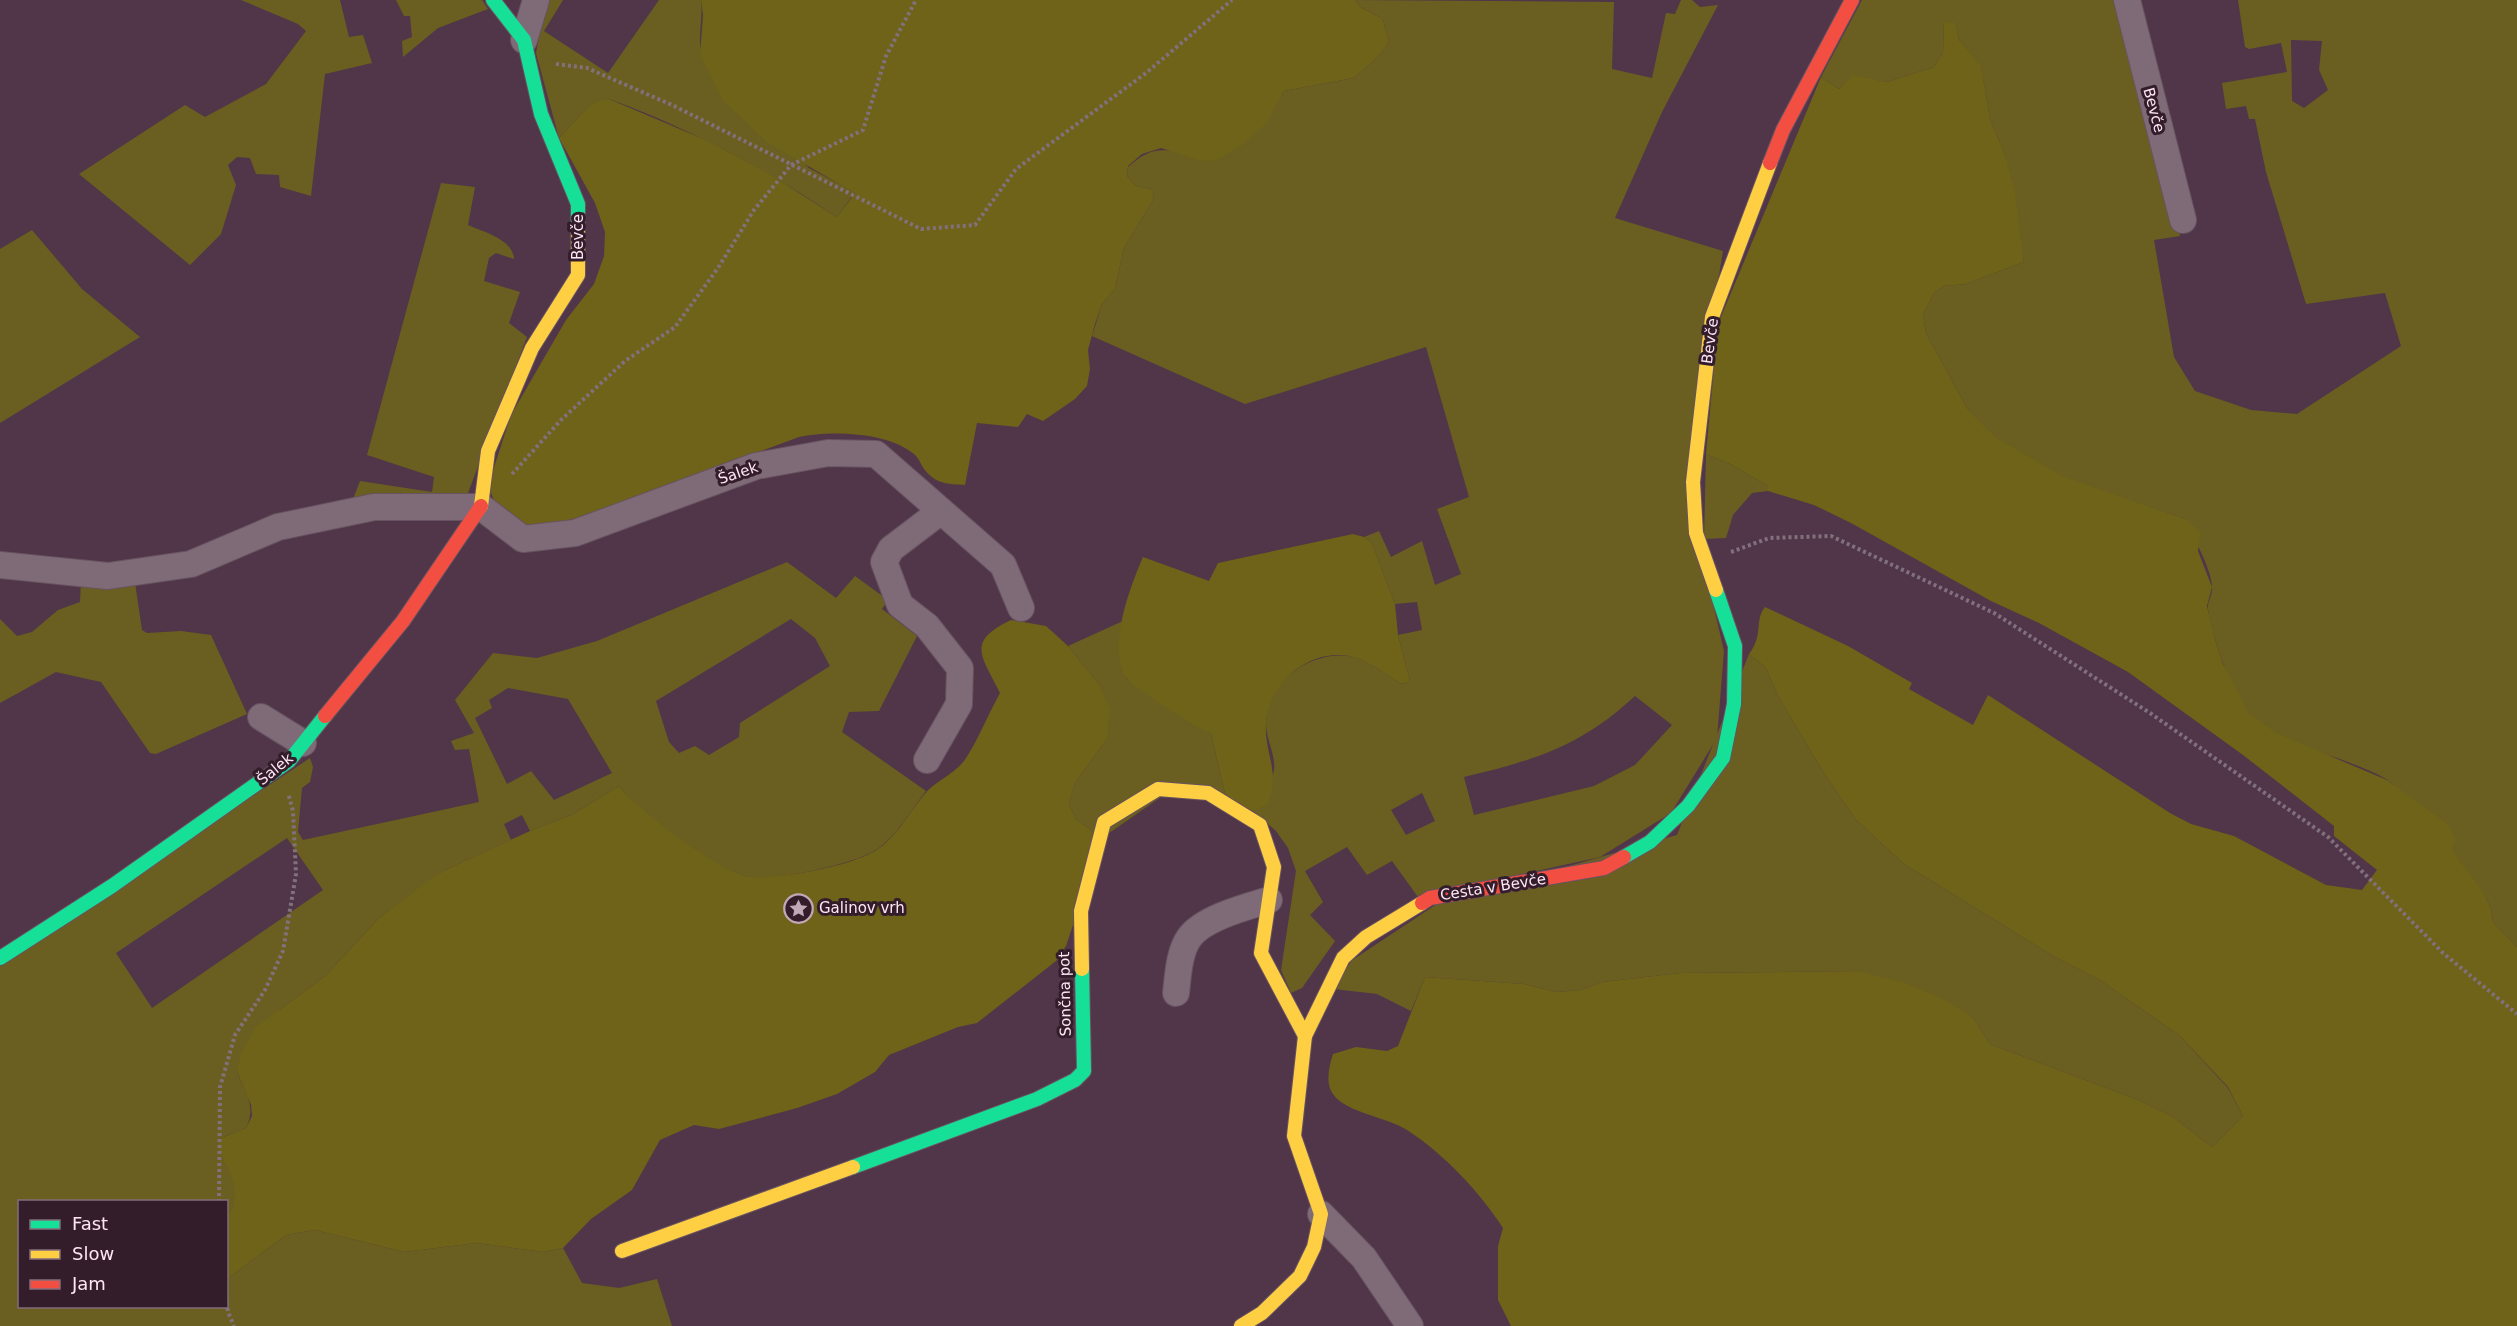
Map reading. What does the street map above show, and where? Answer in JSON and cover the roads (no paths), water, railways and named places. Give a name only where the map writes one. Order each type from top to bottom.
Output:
[{"type":"street","name":"Bevče","points":[[481,507],[488,451],[501,420],[532,348],[578,276],[578,204],[541,114],[526,51],[493,0]]},
{"type":"street","points":[[526,51],[536,0]]},
{"type":"street","name":"Bevče","points":[[1734,704],[1736,646],[1696,533],[1693,482],[1712,317],[1783,130],[1852,0]]},
{"type":"street","name":"Bevče","points":[[2127,0],[2183,220]]},
{"type":"street","name":"Šalek","points":[[0,958],[112,886],[289,761],[403,621],[481,507],[523,538],[575,533],[756,466],[828,453],[876,454],[1003,565],[1021,608]]},
{"type":"street","points":[[0,565],[108,576],[191,564],[278,527],[374,507],[481,507]]},
{"type":"street","points":[[927,760],[959,704],[960,668],[927,626],[900,605],[884,562],[891,549],[941,511]]},
{"type":"street","name":"Cesta v Bevče","points":[[1410,1326],[1364,1258],[1321,1214],[1294,1136],[1305,1036],[1343,958],[1366,937],[1430,898],[1604,868],[1650,842],[1688,806],[1723,758],[1734,704]]},
{"type":"street","points":[[261,717],[303,743]]},
{"type":"street","name":"Sončna pot","points":[[622,1251],[1037,1099],[1075,1080],[1084,1071],[1081,911],[1104,822],[1158,789],[1208,793],[1260,825],[1274,867],[1261,952],[1305,1036]]},
{"type":"street","points":[[1176,993],[1179,966],[1189,938],[1204,926],[1233,911],[1269,900]]},
{"type":"street","points":[[1241,1326],[1262,1313],[1300,1276],[1314,1247],[1321,1214]]},
{"type":"place","name":"Galinov vrh","points":[[798,908]]}]
